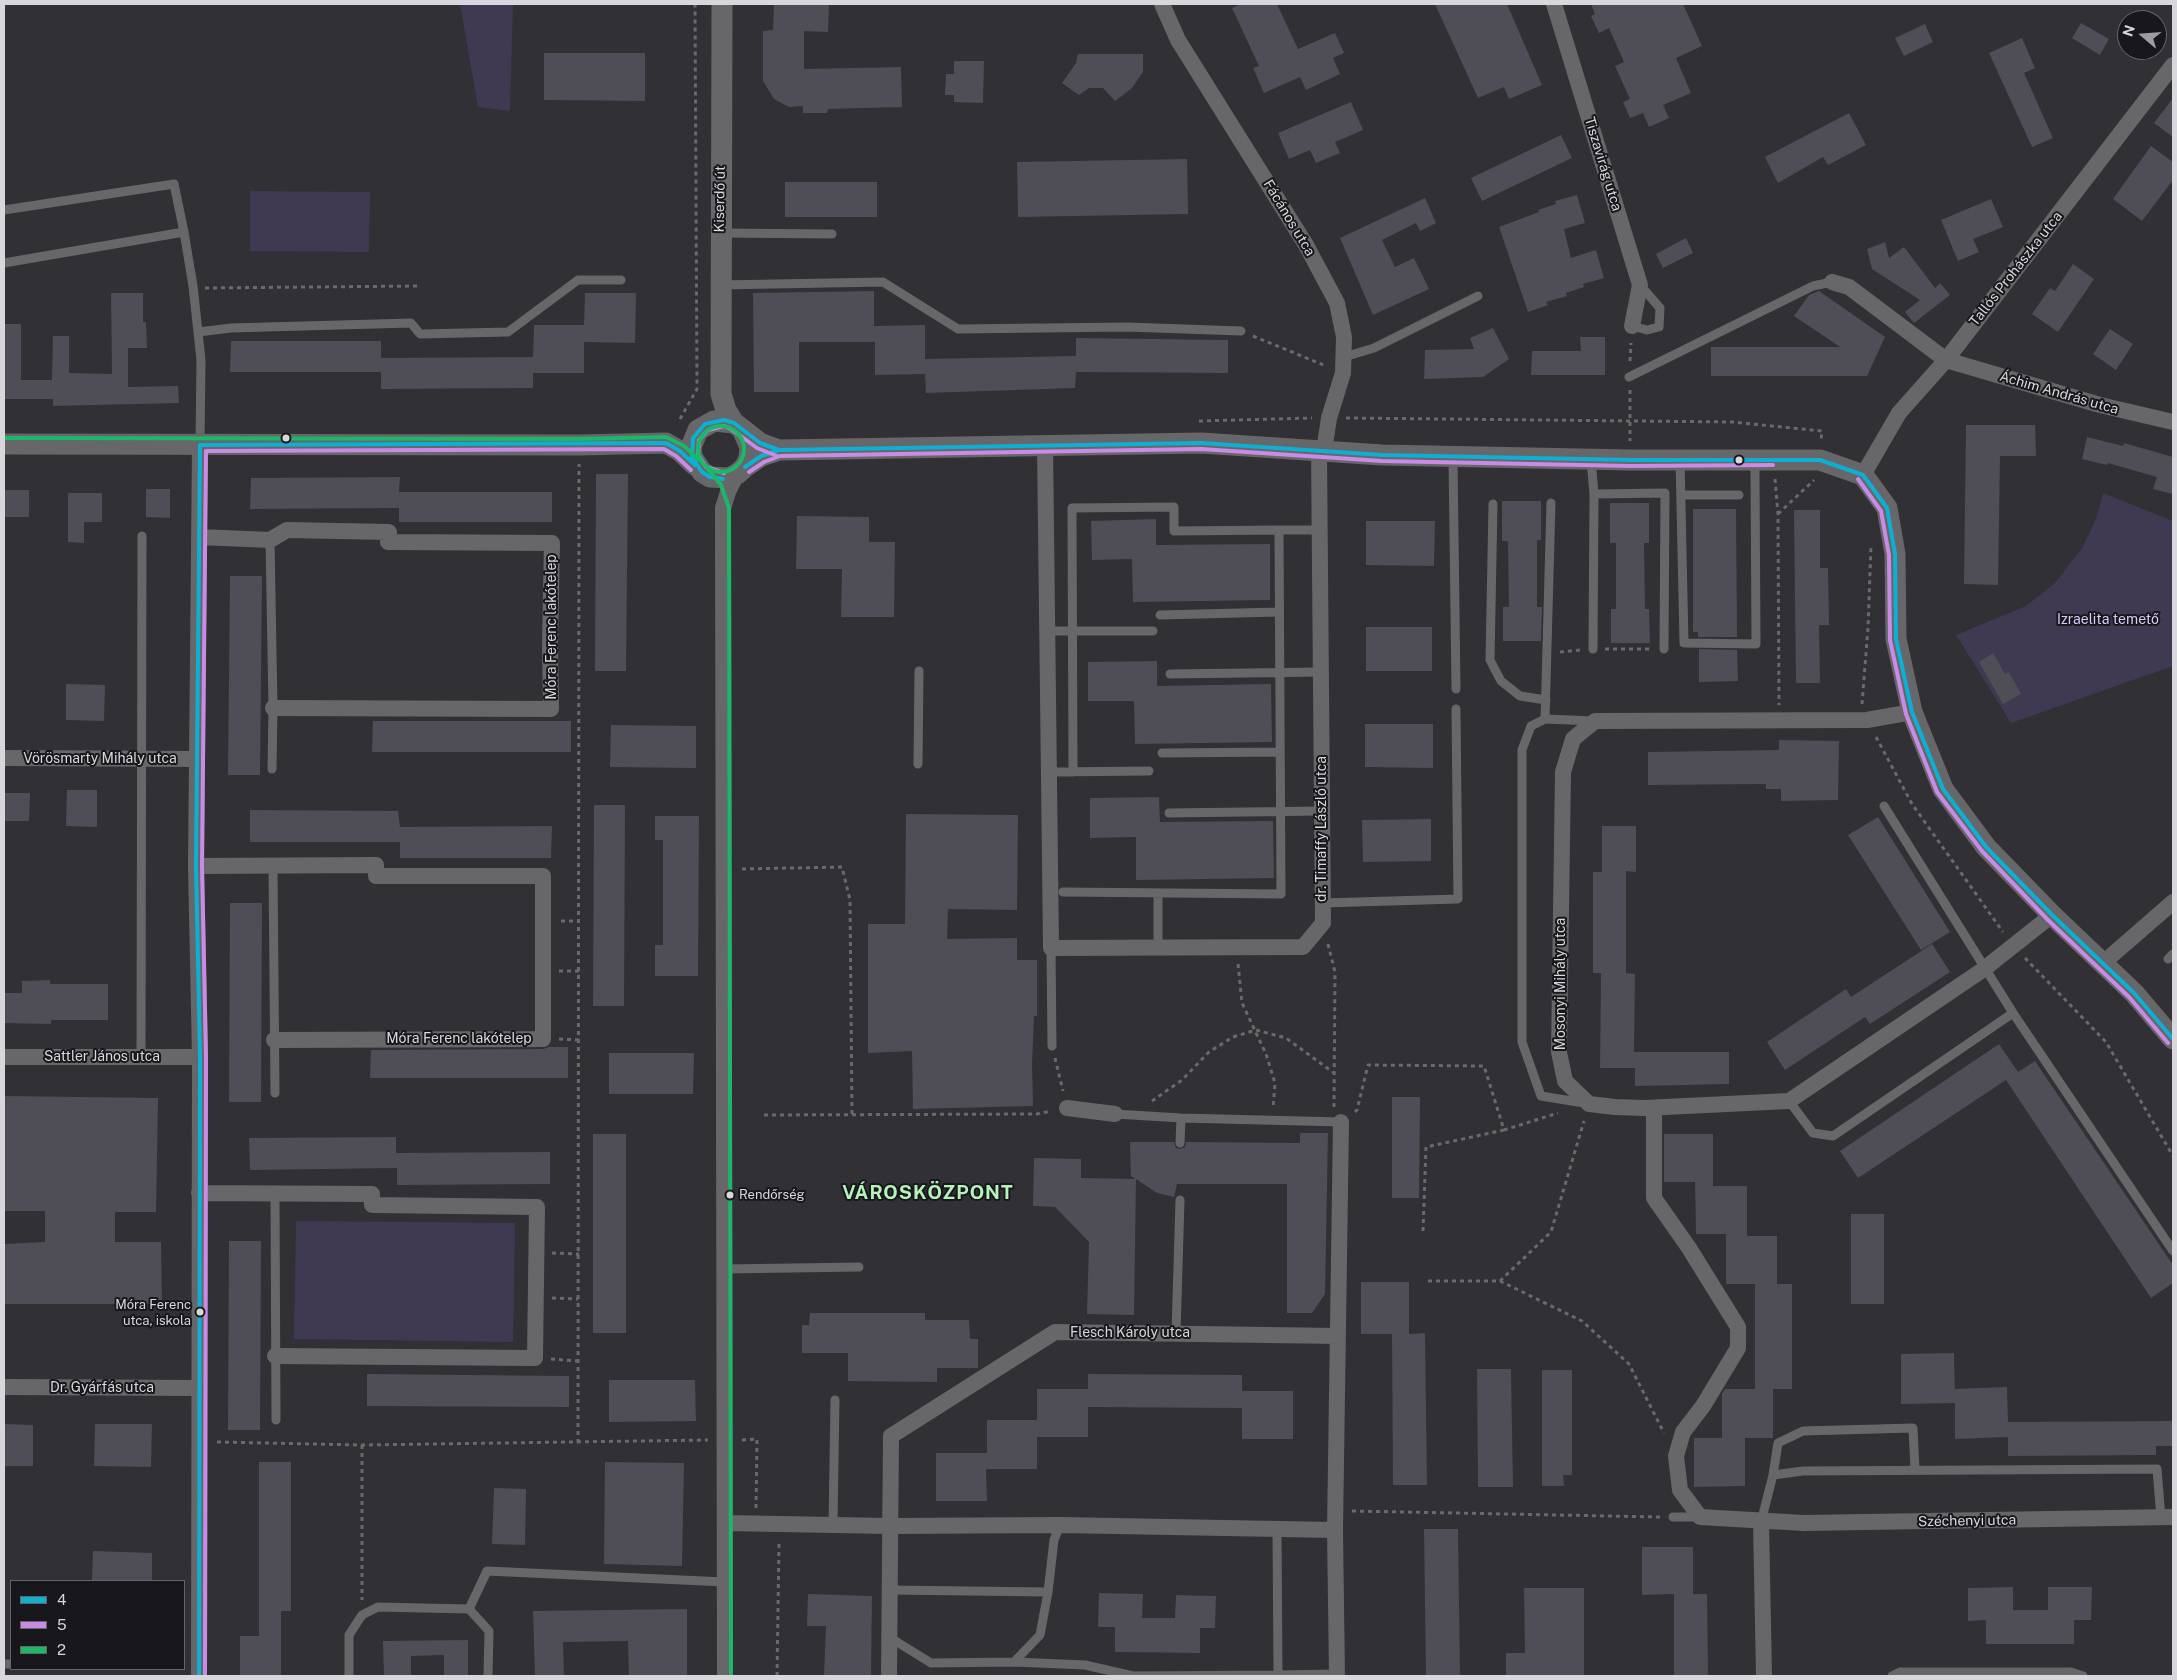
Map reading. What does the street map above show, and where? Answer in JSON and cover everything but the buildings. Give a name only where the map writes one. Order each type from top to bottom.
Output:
[{"type":"street","name":"Kiserdő út","points":[[702,427],[716,407],[720,394],[722,4]]},
{"type":"street","name":"Fácános utca","points":[[1162,4],[1178,40],[1306,245],[1337,302],[1344,337],[1343,365],[1328,418],[1322,451]]},
{"type":"street","name":"Tiszavirág utca","points":[[1554,4],[1640,285],[1632,326]]},
{"type":"street","name":"Tallós Prohászka utca","points":[[1863,475],[1900,413],[1946,360],[2173,65]]},
{"type":"street","points":[[1832,282],[1849,287],[1946,360]]},
{"type":"street","name":"Áchim András utca","points":[[1946,360],[2100,405],[2173,422]]},
{"type":"street","name":"Kiserdő út","points":[[720,394],[726,410],[738,426]]},
{"type":"street","points":[[4,444],[579,446],[666,443],[686,438],[702,427],[724,420],[738,426],[760,444],[779,450]]},
{"type":"street","points":[[725,1676],[723,508],[728,492],[741,470],[750,447],[738,426]]},
{"type":"street","points":[[702,427],[691,447],[699,469],[719,479],[741,470],[761,456],[779,450],[1045,444],[1201,443],[1322,451],[1453,456],[1631,460],[1763,459],[1863,475],[1888,508],[1895,554],[1896,639],[1912,712],[1943,789],[1986,848],[2052,915],[2134,993],[2173,1039]]},
{"type":"street","points":[[666,443],[680,451],[716,488],[723,508]]},
{"type":"street","points":[[1045,444],[1051,948],[1304,947],[1323,923]]},
{"type":"street","points":[[199,1676],[200,1057],[196,866],[200,445]]},
{"type":"street","name":"dr. Timaffy László utca","points":[[1322,451],[1320,530],[1323,923]]},
{"type":"street","name":"Móra Ferenc lakótelep","points":[[200,537],[270,540],[287,530],[379,531],[388,532],[388,542],[552,543],[550,643],[552,709],[273,708]]},
{"type":"street","points":[[1595,721],[1867,720],[1912,712]]},
{"type":"street","name":"Mosonyi Mihály utca","points":[[1589,1104],[1565,1080],[1559,1052],[1563,772],[1573,739],[1595,721]]},
{"type":"street","name":"Vörösmarty Mihály utca","points":[[4,758],[197,759]]},
{"type":"street","name":"Móra Ferenc lakótelep","points":[[196,866],[376,866],[376,876],[542,876],[543,1039],[274,1040]]},
{"type":"street","points":[[2103,963],[2173,902]]},
{"type":"street","points":[[1589,1104],[1654,1108],[1789,1101],[1984,970],[2052,915]]},
{"type":"street","name":"Sattler János utca","points":[[4,1057],[200,1057]]},
{"type":"street","points":[[1067,1108],[1115,1114]]},
{"type":"street","points":[[1654,1108],[1654,1198],[1689,1248],[1738,1327],[1738,1348],[1702,1406],[1683,1432],[1676,1456],[1680,1490],[1700,1517]]},
{"type":"street","points":[[1337,1675],[1336,1510],[1341,1122]]},
{"type":"street","points":[[199,1193],[372,1194],[372,1206],[537,1207],[535,1358],[275,1356]]},
{"type":"street","name":"Flesch Károly utca","points":[[889,1526],[891,1436],[1055,1332],[1338,1336]]},
{"type":"street","name":"Dr. Gyárfás utca","points":[[4,1387],[199,1388]]},
{"type":"street","name":"Széchenyi utca","points":[[1700,1517],[1761,1522],[2167,1518]]},
{"type":"street","points":[[1761,1522],[1764,1676]]},
{"type":"street","points":[[725,1523],[889,1526],[1060,1524],[1336,1530]]},
{"type":"street","points":[[889,1526],[890,1676]]},
{"type":"lane","points":[[4,210],[174,184],[194,291],[201,360],[200,445]]},
{"type":"lane","points":[[4,263],[184,232]]},
{"type":"lane","points":[[720,233],[832,234]]},
{"type":"lane","points":[[198,332],[231,328],[411,323],[420,334],[508,332],[578,280],[621,280]]},
{"type":"lane","points":[[720,285],[883,282],[958,329],[1127,327],[1241,331]]},
{"type":"lane","points":[[1629,377],[1813,286],[1832,282]]},
{"type":"lane","points":[[1632,326],[1647,330],[1659,327],[1660,308],[1640,285]]},
{"type":"lane","points":[[1343,365],[1478,296]]},
{"type":"lane","points":[[1453,456],[1456,689]]},
{"type":"lane","points":[[1591,459],[1594,494],[1593,649]]},
{"type":"lane","points":[[1680,460],[1684,643],[1756,644],[1755,470],[1763,459]]},
{"type":"lane","points":[[1594,494],[1666,494],[1664,649]]},
{"type":"lane","points":[[1682,495],[1739,495]]},
{"type":"lane","points":[[1545,719],[1551,503]]},
{"type":"lane","points":[[1493,504],[1490,660],[1501,681],[1520,696],[1546,700]]},
{"type":"lane","points":[[1073,772],[1072,508],[1174,508],[1174,530],[1320,530]]},
{"type":"lane","points":[[1063,892],[1281,894],[1279,530]]},
{"type":"lane","points":[[141,1057],[142,536]]},
{"type":"lane","points":[[270,540],[273,708],[272,769]]},
{"type":"lane","points":[[1160,615],[1279,612]]},
{"type":"lane","points":[[1047,631],[1153,631]]},
{"type":"lane","points":[[918,764],[919,671]]},
{"type":"lane","points":[[1170,674],[1321,672]]},
{"type":"lane","points":[[1323,903],[1458,899],[1456,709]]},
{"type":"lane","points":[[1589,1104],[1540,1096],[1522,1042],[1522,750],[1531,726],[1545,719],[1595,721]]},
{"type":"lane","points":[[1162,753],[1280,752]]},
{"type":"lane","points":[[1049,772],[1149,771]]},
{"type":"lane","points":[[1884,806],[1984,970],[2173,1251]]},
{"type":"lane","points":[[1169,813],[1322,811]]},
{"type":"lane","points":[[273,866],[275,1093]]},
{"type":"lane","points":[[1158,893],[1158,948]]},
{"type":"lane","points":[[1051,948],[1052,1046]]},
{"type":"lane","points":[[1789,1101],[1813,1133],[1833,1136],[2013,1013]]},
{"type":"lane","points":[[1115,1114],[1181,1118],[1341,1122]]},
{"type":"lane","points":[[1180,1143],[1181,1118]]},
{"type":"lane","points":[[275,1192],[276,1420]]},
{"type":"lane","points":[[1176,1333],[1180,1200]]},
{"type":"lane","points":[[725,1269],[859,1267]]},
{"type":"lane","points":[[833,1524],[835,1400]]},
{"type":"lane","points":[[1761,1522],[1774,1475],[1778,1442],[1803,1431],[1913,1428],[1915,1470]]},
{"type":"lane","points":[[1774,1475],[1803,1471],[2157,1469],[2167,1518]]},
{"type":"lane","points":[[1673,1517],[1700,1517]]},
{"type":"lane","points":[[1014,1662],[1040,1635],[1048,1592],[1054,1540],[1060,1524]]},
{"type":"lane","points":[[1277,1529],[1278,1675]]},
{"type":"lane","points":[[469,1609],[487,1571],[724,1582]]},
{"type":"lane","points":[[889,1590],[1048,1592]]},
{"type":"lane","points":[[349,1676],[349,1635],[362,1615],[378,1607],[469,1609],[489,1632],[488,1676]]},
{"type":"lane","points":[[889,1637],[931,1663],[1014,1662],[1085,1665],[1133,1676],[1337,1675]]},
{"type":"lane","points":[[1892,1676],[1900,1672],[2071,1672],[2083,1676]]},
{"type":"path","points":[[695,4],[697,389],[720,394]]},
{"type":"path","points":[[194,291],[211,286],[420,286]]},
{"type":"path","points":[[1631,460],[1629,377],[1632,326]]},
{"type":"path","points":[[1241,331],[1343,365]]},
{"type":"path","points":[[1191,421],[1328,418],[1732,422],[1822,431],[1819,468],[1778,514]]},
{"type":"path","points":[[578,1443],[579,446]]},
{"type":"path","points":[[1763,459],[1778,514],[1779,720]]},
{"type":"path","points":[[1547,654],[1593,649],[1664,649]]},
{"type":"path","points":[[724,869],[842,867],[850,900],[852,1115]]},
{"type":"path","points":[[1323,923],[1334,972],[1334,1112],[1341,1122],[1357,1110],[1368,1064],[1484,1066],[1504,1130]]},
{"type":"path","points":[[1237,947],[1238,980],[1242,1003],[1256,1030],[1275,1083],[1272,1121]]},
{"type":"path","points":[[1143,1101],[1153,1101],[1182,1080],[1209,1052],[1233,1036],[1256,1030],[1286,1038],[1334,1073]]},
{"type":"path","points":[[764,1116],[1037,1114],[1067,1108],[1052,1046]]},
{"type":"path","points":[[1423,1231],[1426,1147],[1504,1130],[1589,1104]]},
{"type":"path","points":[[1500,1282],[1551,1232],[1589,1104]]},
{"type":"path","points":[[537,1253],[578,1254]]},
{"type":"path","points":[[1428,1281],[1500,1282],[1582,1320],[1629,1364],[1676,1456]]},
{"type":"path","points":[[536,1298],[578,1299]]},
{"type":"path","points":[[535,1358],[578,1361]]},
{"type":"path","points":[[199,1441],[362,1445],[725,1441],[757,1439],[756,1523]]},
{"type":"path","points":[[362,1445],[362,1615]]},
{"type":"path","points":[[1336,1510],[1673,1517]]},
{"type":"path","points":[[777,1676],[779,1524]]},
{"type":"green space","points":[[460,4],[513,4],[510,111],[478,107]]},
{"type":"green space","points":[[250,191],[370,192],[369,252],[250,251]]},
{"type":"green space","name":"Izraelita temető","points":[[2103,493],[2173,521],[2173,666],[2011,723],[1956,635],[2026,606],[2055,583],[2082,548],[2096,519]]},
{"type":"green space","points":[[296,1221],[515,1223],[513,1342],[294,1339]]},
{"type":"transit line","name":"4","points":[[723,479],[710,477],[702,472],[692,457],[693,438],[705,424],[724,420],[734,423],[760,443],[779,450]]},
{"type":"transit line","name":"2","points":[[716,426],[726,426],[740,436],[744,449],[740,462],[734,468],[726,472],[716,472],[702,462],[698,454],[698,444],[708,430],[716,426]]},
{"type":"transit line","name":"5","points":[[724,473],[706,467],[698,455],[699,440],[708,430],[724,426],[757,448],[777,456]]},
{"type":"transit line","name":"2","points":[[4,438],[579,439],[666,437],[684,446],[699,460]]},
{"type":"transit line","name":"4","points":[[199,1676],[200,1057],[196,866],[200,445],[666,443],[680,451],[695,465]]},
{"type":"transit line","name":"4","points":[[745,467],[761,456],[779,450],[1201,443],[1382,455],[1631,460],[1820,460],[1863,475],[1887,508],[1895,554],[1896,639],[1912,712],[1943,789],[1986,847],[2052,915],[2134,993],[2173,1039]]},
{"type":"transit line","name":"5","points":[[205,1676],[206,1057],[202,866],[206,451],[664,449],[676,456],[691,470]]},
{"type":"transit line","name":"5","points":[[749,472],[764,462],[780,456],[1201,449],[1382,461],[1631,466],[1773,465]]},
{"type":"transit line","name":"2","points":[[707,468],[721,485],[729,508],[731,1676]]},
{"type":"transit line","name":"5","points":[[1858,479],[1881,511],[1889,555],[1890,640],[1906,714],[1937,792],[1982,851],[2048,920],[2129,997],[2168,1043]]},
{"type":"place","name":"Rendőrség","points":[[730,1195]]},
{"type":"place","name":"Móra Ferenc utca, iskola","points":[[200,1312]]},
{"type":"district","name":"VÁROSKÖZPONT","points":[[928,1193]]}]
